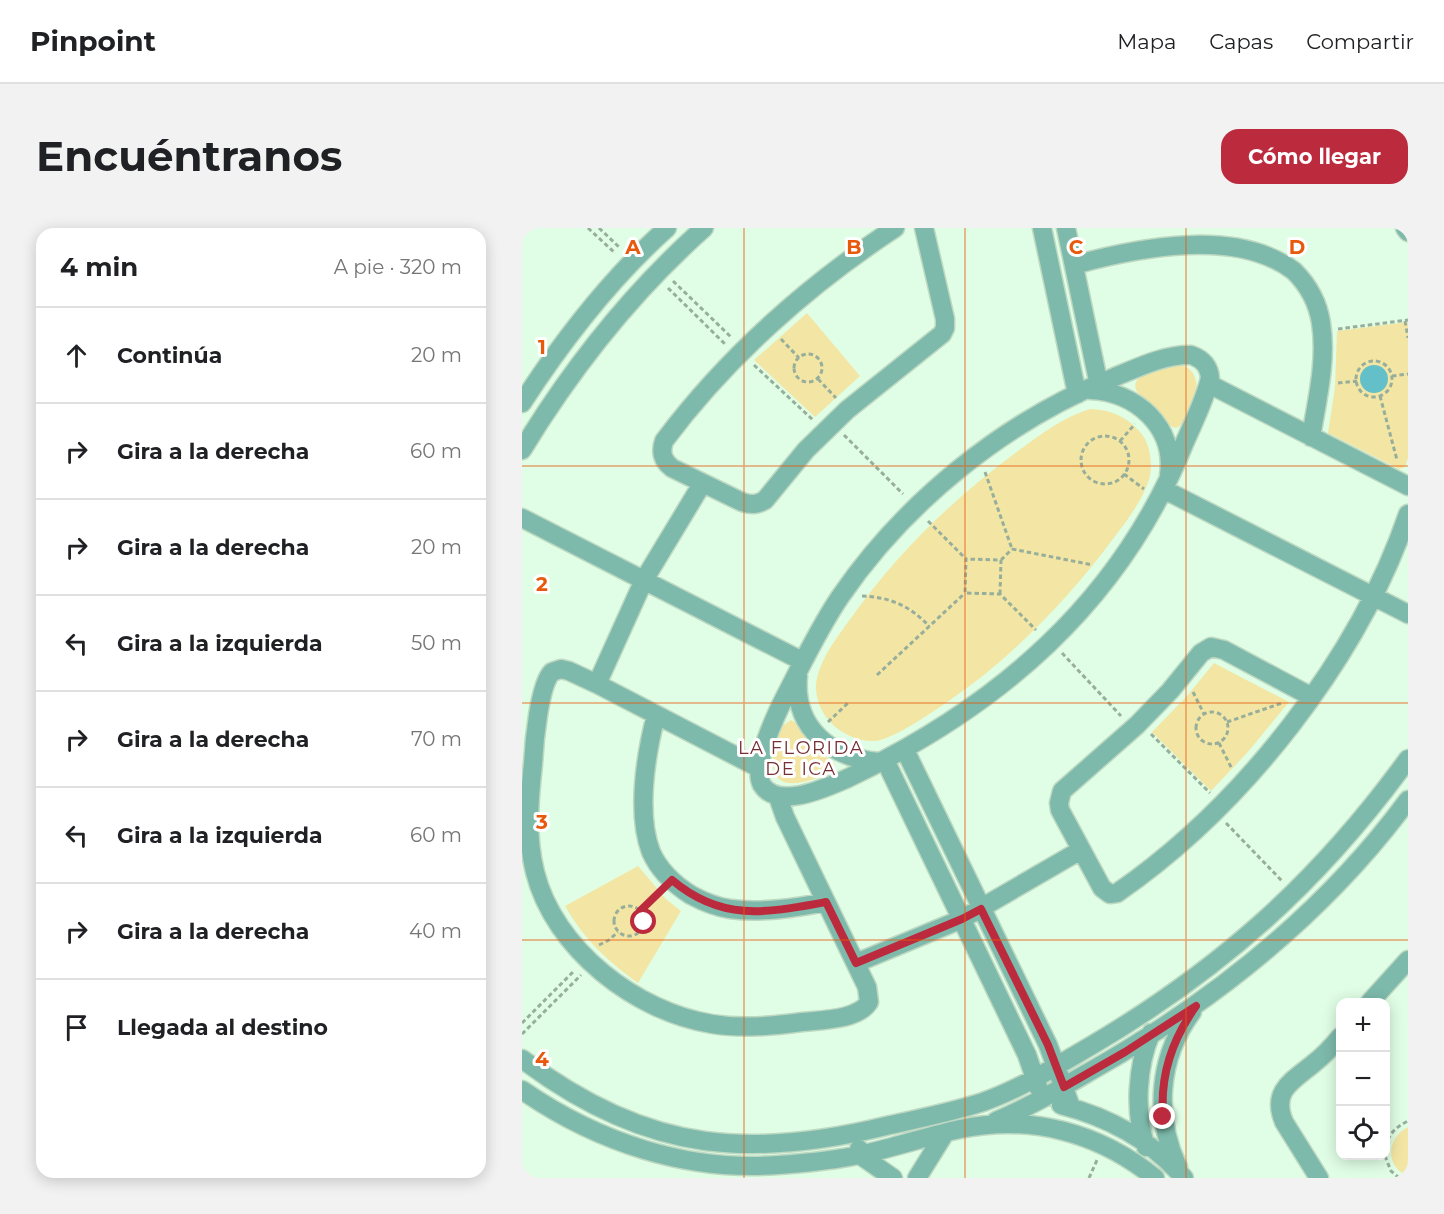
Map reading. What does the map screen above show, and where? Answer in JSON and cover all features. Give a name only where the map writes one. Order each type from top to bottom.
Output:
[{"type":"street","points":[[522,403],[578,325],[631,263],[667,228]]},
{"type":"street","points":[[522,450],[558,393],[591,350],[704,228]]},
{"type":"street","points":[[895,228],[846,263],[770,327],[738,350],[663,441],[661,448],[666,463],[702,484],[742,502],[759,504],[771,495],[793,465],[847,410],[939,338],[944,331],[945,319],[924,228]]},
{"type":"street","points":[[1042,228],[1090,390]]},
{"type":"street","points":[[1066,228],[1074,265],[1090,390]]},
{"type":"street","points":[[1406,228],[1408,232]]},
{"type":"street","points":[[1074,265],[1168,244],[1222,242],[1246,244],[1275,257],[1298,275],[1309,288],[1316,303],[1322,331],[1320,378],[1311,437]]},
{"type":"street","points":[[1183,355],[1197,357],[1207,365],[1210,371],[1209,384],[1166,486],[1114,569],[1094,596],[1049,644],[982,701],[905,750],[822,788],[796,796],[778,797],[765,789],[759,775],[759,768],[776,716],[800,666],[841,595],[877,549],[916,508],[960,469],[1026,423],[1090,390],[1151,364],[1183,355]]},
{"type":"street","points":[[1209,384],[1408,486]]},
{"type":"street","points":[[1090,390],[1121,395],[1133,401],[1154,419],[1170,459],[1166,486]]},
{"type":"street","points":[[597,684],[644,580],[702,484]]},
{"type":"street","points":[[1166,486],[1408,614]]},
{"type":"street","points":[[1309,696],[1218,648],[1211,647],[1202,653],[1137,725],[1062,791],[1059,797],[1060,810],[1102,888],[1110,894],[1117,893],[1170,852],[1240,784],[1279,740],[1309,696],[1374,596],[1390,563],[1408,514]]},
{"type":"street","points":[[522,518],[644,580],[800,666]]},
{"type":"street","points":[[800,666],[798,697],[801,709],[816,734],[836,751],[864,761],[882,761]]},
{"type":"street","points":[[759,768],[597,684],[561,669],[552,672],[546,679],[533,754],[530,804],[531,857],[541,891],[561,927],[587,958],[611,980],[651,1004],[689,1019],[733,1026],[781,1025],[854,1015],[861,1012],[869,1002],[870,996],[785,817],[778,797]]},
{"type":"street","points":[[656,715],[648,751],[645,824],[652,852],[672,880],[699,899],[713,906],[728,909],[773,910],[826,902]]},
{"type":"street","points":[[905,750],[1056,1066],[1071,1107]]},
{"type":"street","points":[[522,1059],[554,1082],[594,1105],[664,1132],[705,1141],[773,1143],[856,1133],[982,1102],[1014,1089],[1114,1032],[1183,987],[1240,942],[1294,893],[1352,830],[1408,759]]},
{"type":"street","points":[[882,761],[962,919],[1027,1055],[1042,1099],[1048,1127]]},
{"type":"street","points":[[989,1124],[1064,1087],[1150,1037],[1196,1006],[1256,959],[1310,910],[1377,839],[1408,800]]},
{"type":"street","points":[[856,963],[962,919],[1081,850]]},
{"type":"street","points":[[1374,998],[1408,960]]},
{"type":"street","points":[[1158,1178],[1144,1143],[1139,1089],[1150,1037],[1164,1009],[1183,987]]},
{"type":"street","points":[[1183,1176],[1172,1154],[1165,1130],[1162,1105],[1163,1084],[1175,1041],[1196,1006]]},
{"type":"street","points":[[1319,1178],[1284,1122],[1280,1101],[1284,1089],[1292,1080],[1336,1042]]},
{"type":"street","points":[[522,1090],[554,1111],[609,1137],[696,1170],[776,1165],[860,1155],[989,1124],[1015,1124],[1048,1127],[1092,1140],[1131,1160],[1158,1178]]},
{"type":"street","points":[[982,1102],[1042,1099],[1071,1107],[1105,1120],[1144,1143],[1183,1176]]},
{"type":"street","points":[[856,1133],[860,1155],[893,1178]]},
{"type":"street","points":[[917,1178],[945,1133]]},
{"type":"street","points":[[696,1170],[705,1141]]},
{"type":"path","points":[[598,228],[621,248]]},
{"type":"path","points":[[738,350],[731,350],[656,282],[668,276],[737,344],[738,350],[817,424],[835,435],[840,430],[966,559],[1001,560]]},
{"type":"path","points":[[1322,331],[1406,320],[1408,338]]},
{"type":"path","points":[[770,327],[799,358]]},
{"type":"path","points":[[807,354],[819,358],[822,370],[817,378],[809,382],[798,377],[794,365],[799,358],[807,354]]},
{"type":"path","points":[[1376,361],[1388,368],[1392,376],[1390,387],[1380,396],[1372,397],[1360,390],[1357,384],[1359,370],[1363,364],[1376,361]]},
{"type":"path","points":[[1392,376],[1408,374]]},
{"type":"path","points":[[817,378],[847,410]]},
{"type":"path","points":[[1380,396],[1399,465]]},
{"type":"path","points":[[1104,435],[1120,441],[1129,455],[1126,472],[1113,483],[1097,483],[1084,472],[1080,464],[1081,456],[1083,448],[1089,441],[1104,435]]},
{"type":"path","points":[[979,455],[1012,549]]},
{"type":"path","points":[[1000,594],[1001,560],[1012,549]]},
{"type":"path","points":[[1012,549],[1114,569]]},
{"type":"path","points":[[965,593],[966,559]]},
{"type":"path","points":[[877,675],[965,593],[1000,594],[1126,721],[1130,717],[1144,732],[1147,729],[1221,803],[1228,811],[1221,818],[1294,893]]},
{"type":"path","points":[[841,595],[873,596],[891,600],[913,611],[929,626]]},
{"type":"path","points":[[1184,675],[1204,714]]},
{"type":"path","points":[[1227,722],[1309,696]]},
{"type":"path","points":[[816,734],[848,703]]},
{"type":"path","points":[[1214,712],[1220,714],[1227,722],[1226,736],[1219,742],[1210,744],[1199,738],[1196,726],[1204,714],[1214,712]]},
{"type":"path","points":[[1219,742],[1240,784]]},
{"type":"path","points":[[640,911],[672,880]]},
{"type":"path","points":[[629,906],[640,911],[644,922],[639,932],[628,936],[618,932],[613,921],[618,910],[629,906]]},
{"type":"path","points":[[587,958],[599,945],[618,932]]},
{"type":"path","points":[[522,1023],[575,970],[581,975],[522,1034]]},
{"type":"path","points":[[1390,1135],[1399,1125],[1408,1121]]},
{"type":"path","points":[[1387,1160],[1391,1171],[1399,1178]]},
{"type":"shaded area","points":[[807,313],[860,376],[815,417],[754,360]]},
{"type":"shaded area","points":[[1408,322],[1408,458],[1405,467],[1399,469],[1328,433],[1335,387],[1337,331]]},
{"type":"shaded area","points":[[1171,365],[1184,366],[1192,372],[1196,381],[1194,403],[1183,423],[1176,428],[1164,421],[1135,387],[1140,377]]},
{"type":"shaded area","points":[[1090,409],[1111,412],[1136,427],[1149,449],[1151,462],[1149,480],[1142,496],[1099,558],[1053,611],[1019,644],[962,692],[914,724],[875,741],[857,739],[835,727],[827,719],[818,702],[817,678],[831,646],[869,594],[907,549],[971,488],[1043,433],[1070,417]]},
{"type":"shaded area","points":[[1214,663],[1289,702],[1247,753],[1211,791],[1152,732],[1187,696]]},
{"type":"shaded area","points":[[791,720],[796,723],[813,746],[834,763],[835,767],[830,772],[799,783],[788,783],[775,774],[772,762],[773,751],[782,726]]},
{"type":"shaded area","points":[[638,866],[666,899],[681,911],[638,983],[597,949],[565,906]]},
{"type":"shaded area","points":[[1408,1127],[1408,1176],[1395,1166],[1391,1152],[1396,1138]]},
{"type":"water","points":[[1374,365],[1384,369],[1388,379],[1384,389],[1374,393],[1364,389],[1360,379],[1364,369]]},
{"type":"district","name":"LA FLORIDA DE ICA","points":[[801,758]]},
{"type":"route","points":[[644,922],[640,911],[672,880],[684,891],[699,899],[713,906],[728,909],[773,910],[826,902],[856,963],[981,909],[1048,1045],[1064,1087],[1150,1037],[1196,1006],[1182,1027],[1169,1056],[1163,1084],[1163,1117]]}]
